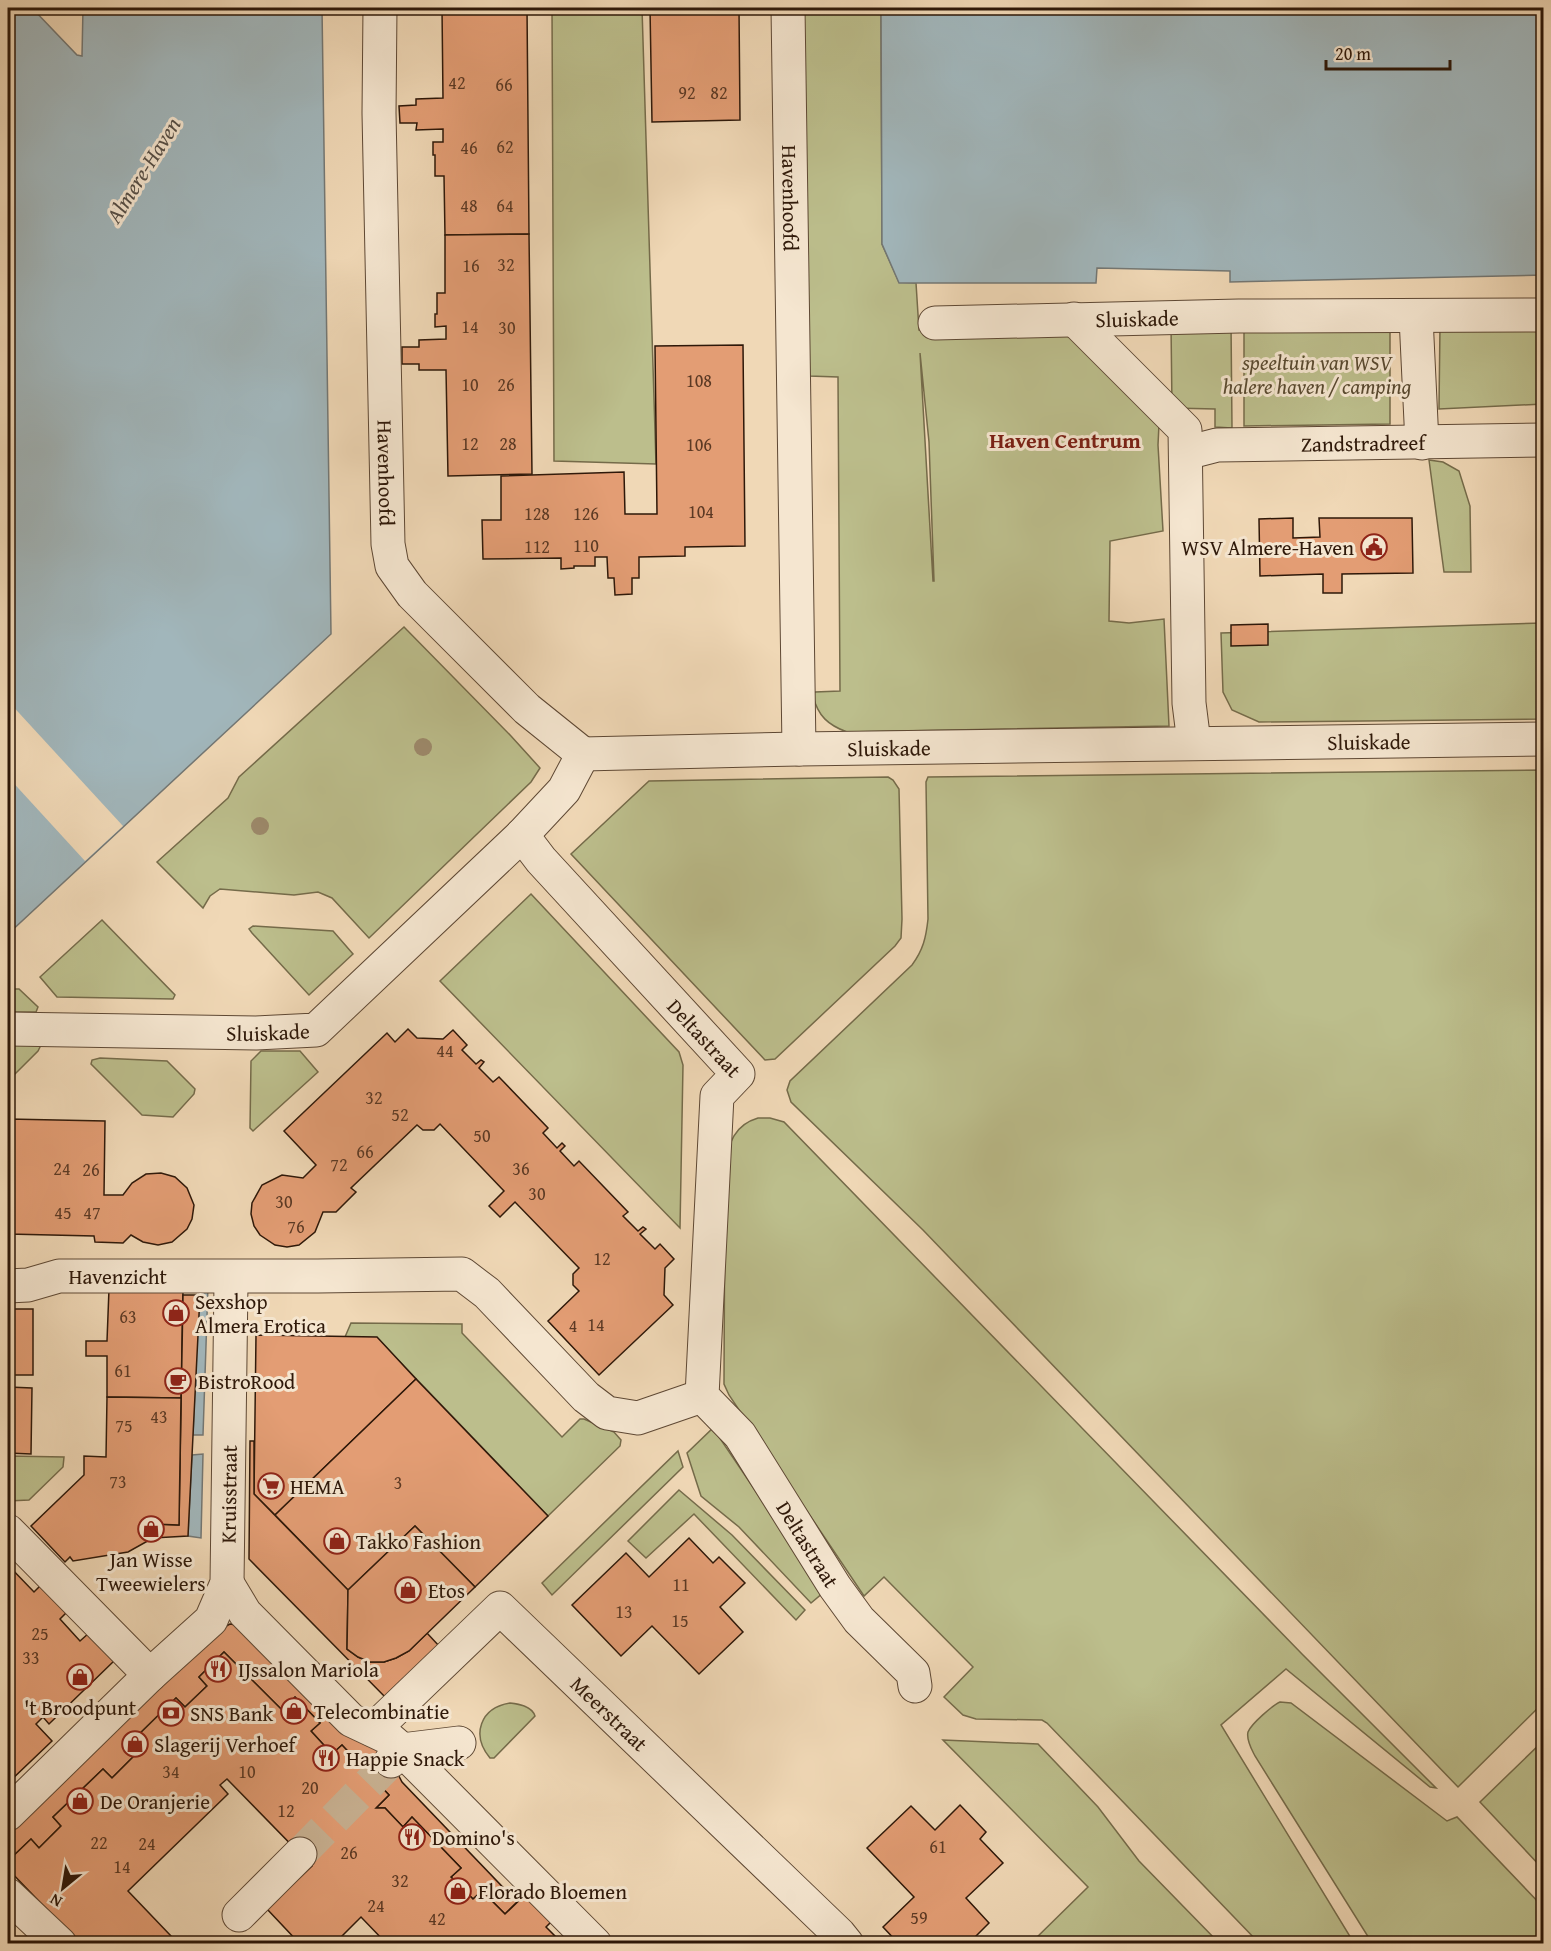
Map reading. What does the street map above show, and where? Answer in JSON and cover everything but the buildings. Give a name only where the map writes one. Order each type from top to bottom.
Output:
[{"type":"street","name":"Havenhoofd","points":[[380,8],[379,124],[387,532],[392,566],[412,594],[527,709],[583,753]]},
{"type":"street","name":"Havenhoofd","points":[[788,8],[799,749]]},
{"type":"street","name":"Sluiskade","points":[[935,323],[1239,316],[1544,315]]},
{"type":"street","points":[[1416,317],[1422,443]]},
{"type":"street","name":"Sluiskade","points":[[1074,319],[1185,430],[1189,703],[1194,743]]},
{"type":"street","name":"Zandstradreef","points":[[1186,453],[1217,445],[1544,440]]},
{"type":"street","name":"Sluiskade","points":[[583,753],[1544,740]]},
{"type":"street","points":[[522,835],[564,790],[583,753]]},
{"type":"street","name":"Sluiskade","points":[[8,1029],[256,1033],[316,1030],[522,835]]},
{"type":"street","name":"Deltastraat","points":[[522,835],[541,860],[738,1074],[717,1096],[702,1396],[740,1435],[835,1587],[859,1620],[913,1673],[915,1686]]},
{"type":"street","points":[[231,1279],[462,1274],[487,1293],[586,1397],[607,1413],[638,1418],[702,1396]]},
{"type":"street","name":"Havenzicht","points":[[8,1286],[28,1285],[59,1276],[231,1279]]},
{"type":"street","name":"Kruisstraat","points":[[8,1814],[150,1675],[211,1620],[226,1582],[231,1279]]},
{"type":"street","points":[[8,1531],[150,1675]]},
{"type":"street","points":[[226,1582],[245,1613],[351,1720],[387,1737],[397,1756],[595,1944]]},
{"type":"street","name":"Meerstraat","points":[[373,1730],[500,1608],[847,1944]]},
{"type":"street","points":[[397,1756],[459,1743]]},
{"type":"street","points":[[239,1915],[300,1854]]},
{"type":"street","points":[[8,1895],[60,1944]]},
{"type":"green space","points":[[552,8],[642,8],[656,464],[554,461]]},
{"type":"green space","points":[[833,8],[881,8],[882,244],[899,282],[916,283],[919,330],[1064,327],[1159,424],[1163,531],[1110,541],[1109,621],[1129,623],[1164,619],[1169,726],[847,732],[829,723],[818,709],[813,696],[815,692],[840,691],[838,377],[809,376],[803,11],[832,10]],"holes":[[[920,353],[929,442],[934,581]]]},
{"type":"green space","points":[[1231,323],[1232,428],[1215,427],[1215,409],[1172,408],[1171,325]]},
{"type":"green space","name":"speeltuin van WSV halere haven / camping","points":[[1244,324],[1390,324],[1390,424],[1244,426]]},
{"type":"green space","points":[[1543,324],[1543,404],[1439,409],[1440,325]]},
{"type":"green space","points":[[1429,460],[1443,462],[1459,471],[1470,506],[1471,572],[1444,572]]},
{"type":"green space","points":[[1543,623],[1543,719],[1259,722],[1232,710],[1223,692],[1221,633]]},
{"type":"green space","points":[[404,627],[540,768],[531,782],[369,938],[332,898],[318,892],[294,895],[220,889],[210,896],[203,908],[157,862],[228,798],[239,777]]},
{"type":"green space","points":[[1543,770],[1543,1703],[1458,1787],[923,1230],[791,1102],[787,1090],[790,1081],[912,965],[921,949],[928,919],[926,782],[928,777]]},
{"type":"green space","points":[[888,777],[899,789],[901,938],[775,1059],[765,1060],[571,854],[649,781]]},
{"type":"green space","points":[[531,894],[679,1052],[683,1065],[680,1228],[440,981]]},
{"type":"green space","points":[[102,920],[175,995],[173,999],[57,997],[40,977]]},
{"type":"green space","points":[[253,926],[333,931],[353,954],[309,995],[252,933],[249,929]]},
{"type":"green space","points":[[8,989],[19,989],[38,1007],[36,1012],[8,1012]]},
{"type":"green space","points":[[8,1044],[41,1045],[15,1074],[8,1073]]},
{"type":"green space","points":[[261,1051],[300,1051],[318,1072],[253,1131],[250,1128],[251,1061]]},
{"type":"green space","points":[[100,1058],[167,1061],[195,1089],[194,1094],[173,1117],[142,1115],[91,1064],[92,1060]]},
{"type":"green space","points":[[758,1118],[770,1118],[784,1122],[1302,1654],[1436,1788],[1430,1787],[1286,1669],[1221,1725],[1354,1943],[1259,1943],[1047,1723],[1042,1720],[976,1719],[963,1715],[944,1697],[973,1667],[884,1577],[864,1596],[729,1395],[724,1384],[725,1165],[728,1149],[738,1130]]},
{"type":"green space","points":[[351,1323],[462,1324],[462,1333],[562,1437],[580,1419],[584,1419],[614,1432],[621,1440],[620,1446],[548,1516],[377,1338],[345,1337]]},
{"type":"green space","points":[[713,1428],[824,1592],[811,1603],[739,1527],[701,1496],[687,1453]]},
{"type":"green space","points":[[678,1451],[683,1467],[552,1595],[542,1583]]},
{"type":"green space","points":[[8,1456],[64,1457],[63,1467],[29,1500],[8,1501]]},
{"type":"green space","points":[[679,1490],[732,1535],[805,1610],[796,1620],[694,1514],[646,1558],[628,1541]]},
{"type":"green space","points":[[1280,1702],[1291,1703],[1447,1821],[1457,1817],[1543,1907],[1543,1943],[1372,1943],[1250,1745],[1248,1732],[1250,1729],[1262,1715]]},
{"type":"green space","points":[[510,1703],[528,1708],[535,1716],[494,1758],[490,1758],[481,1740],[482,1724],[492,1710]]},
{"type":"green space","points":[[943,1740],[1038,1744],[1098,1807],[1139,1861],[1219,1943],[1031,1943],[1088,1887]]},
{"type":"green space","points":[[1543,1741],[1543,1869],[1480,1802]]},
{"type":"water","name":"Almere-Haven","points":[[8,8],[32,8],[77,55],[82,56],[83,8],[322,8],[331,634],[8,934]]},
{"type":"water","points":[[881,8],[1543,8],[1543,275],[1230,282],[1230,271],[1097,268],[1096,283],[899,283],[882,244]]},
{"type":"water","points":[[199,1286],[208,1286],[203,1435],[193,1435]]},
{"type":"water","points":[[203,1454],[201,1538],[188,1536],[192,1455]]},
{"type":"pier","points":[[8,701],[123,826],[85,861],[8,777]]},
{"type":"tunnel","points":[[300,1854],[391,1761]]},
{"type":"place","name":"WSV Almere-Haven","points":[[1374,547]]},
{"type":"place","name":"Sexshop Almera Erotica","points":[[176,1313]]},
{"type":"place","name":"BistroRood","points":[[178,1381]]},
{"type":"place","name":"HEMA","points":[[271,1486]]},
{"type":"place","name":"Jan Wisse Tweewielers","points":[[151,1529]]},
{"type":"place","name":"Takko Fashion","points":[[337,1541]]},
{"type":"place","name":"Etos","points":[[408,1590]]},
{"type":"place","name":"IJssalon Mariola","points":[[218,1669]]},
{"type":"place","name":"'t Broodpunt","points":[[80,1677]]},
{"type":"place","name":"Telecombinatie","points":[[294,1711]]},
{"type":"place","name":"SNS Bank","points":[[171,1713]]},
{"type":"place","name":"Slagerij Verhoef","points":[[135,1744]]},
{"type":"place","name":"Happie Snack","points":[[326,1758]]},
{"type":"place","name":"De Oranjerie","points":[[80,1801]]},
{"type":"place","name":"Domino's","points":[[412,1837]]},
{"type":"place","name":"Florado Bloemen","points":[[458,1891]]},
{"type":"district","name":"Haven Centrum","points":[[1065,440]]}]
